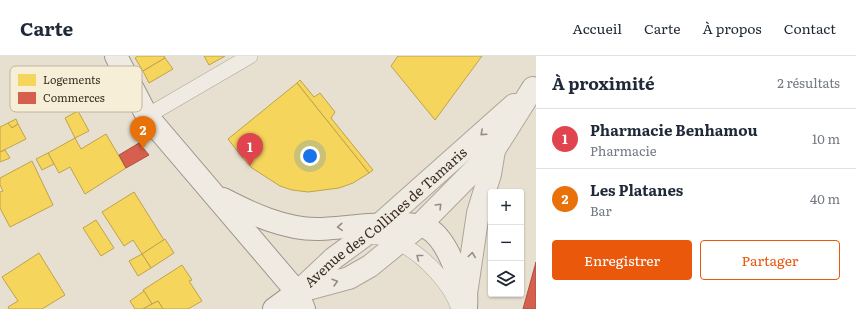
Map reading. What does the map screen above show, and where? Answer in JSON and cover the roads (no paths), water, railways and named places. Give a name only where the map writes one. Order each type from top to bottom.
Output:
[{"type":"street","points":[[116,56],[121,66]]},
{"type":"street","name":"Avenue des Collines de Tamaris","points":[[301,300],[349,278],[370,266],[419,226],[494,150],[534,87]]},
{"type":"street","name":"Avenue des Collines de Tamaris","points":[[301,300],[334,258],[372,230],[534,87]]},
{"type":"street","points":[[142,106],[147,116],[301,300],[274,309]]},
{"type":"street","name":"Avenue des Collines de Tamaris","points":[[464,304],[478,213],[490,174],[494,150]]},
{"type":"street","points":[[213,194],[254,215],[290,226],[317,229],[372,230],[419,226],[428,229],[444,245],[464,304]]},
{"type":"lane","points":[[147,116],[250,56]]},
{"type":"lane","points":[[372,230],[384,237],[400,243],[431,266],[464,304]]},
{"type":"place","name":"Les Platanes","points":[[143,149]]},
{"type":"place","name":"Pharmacie Benhamou","points":[[250,166]]}]
